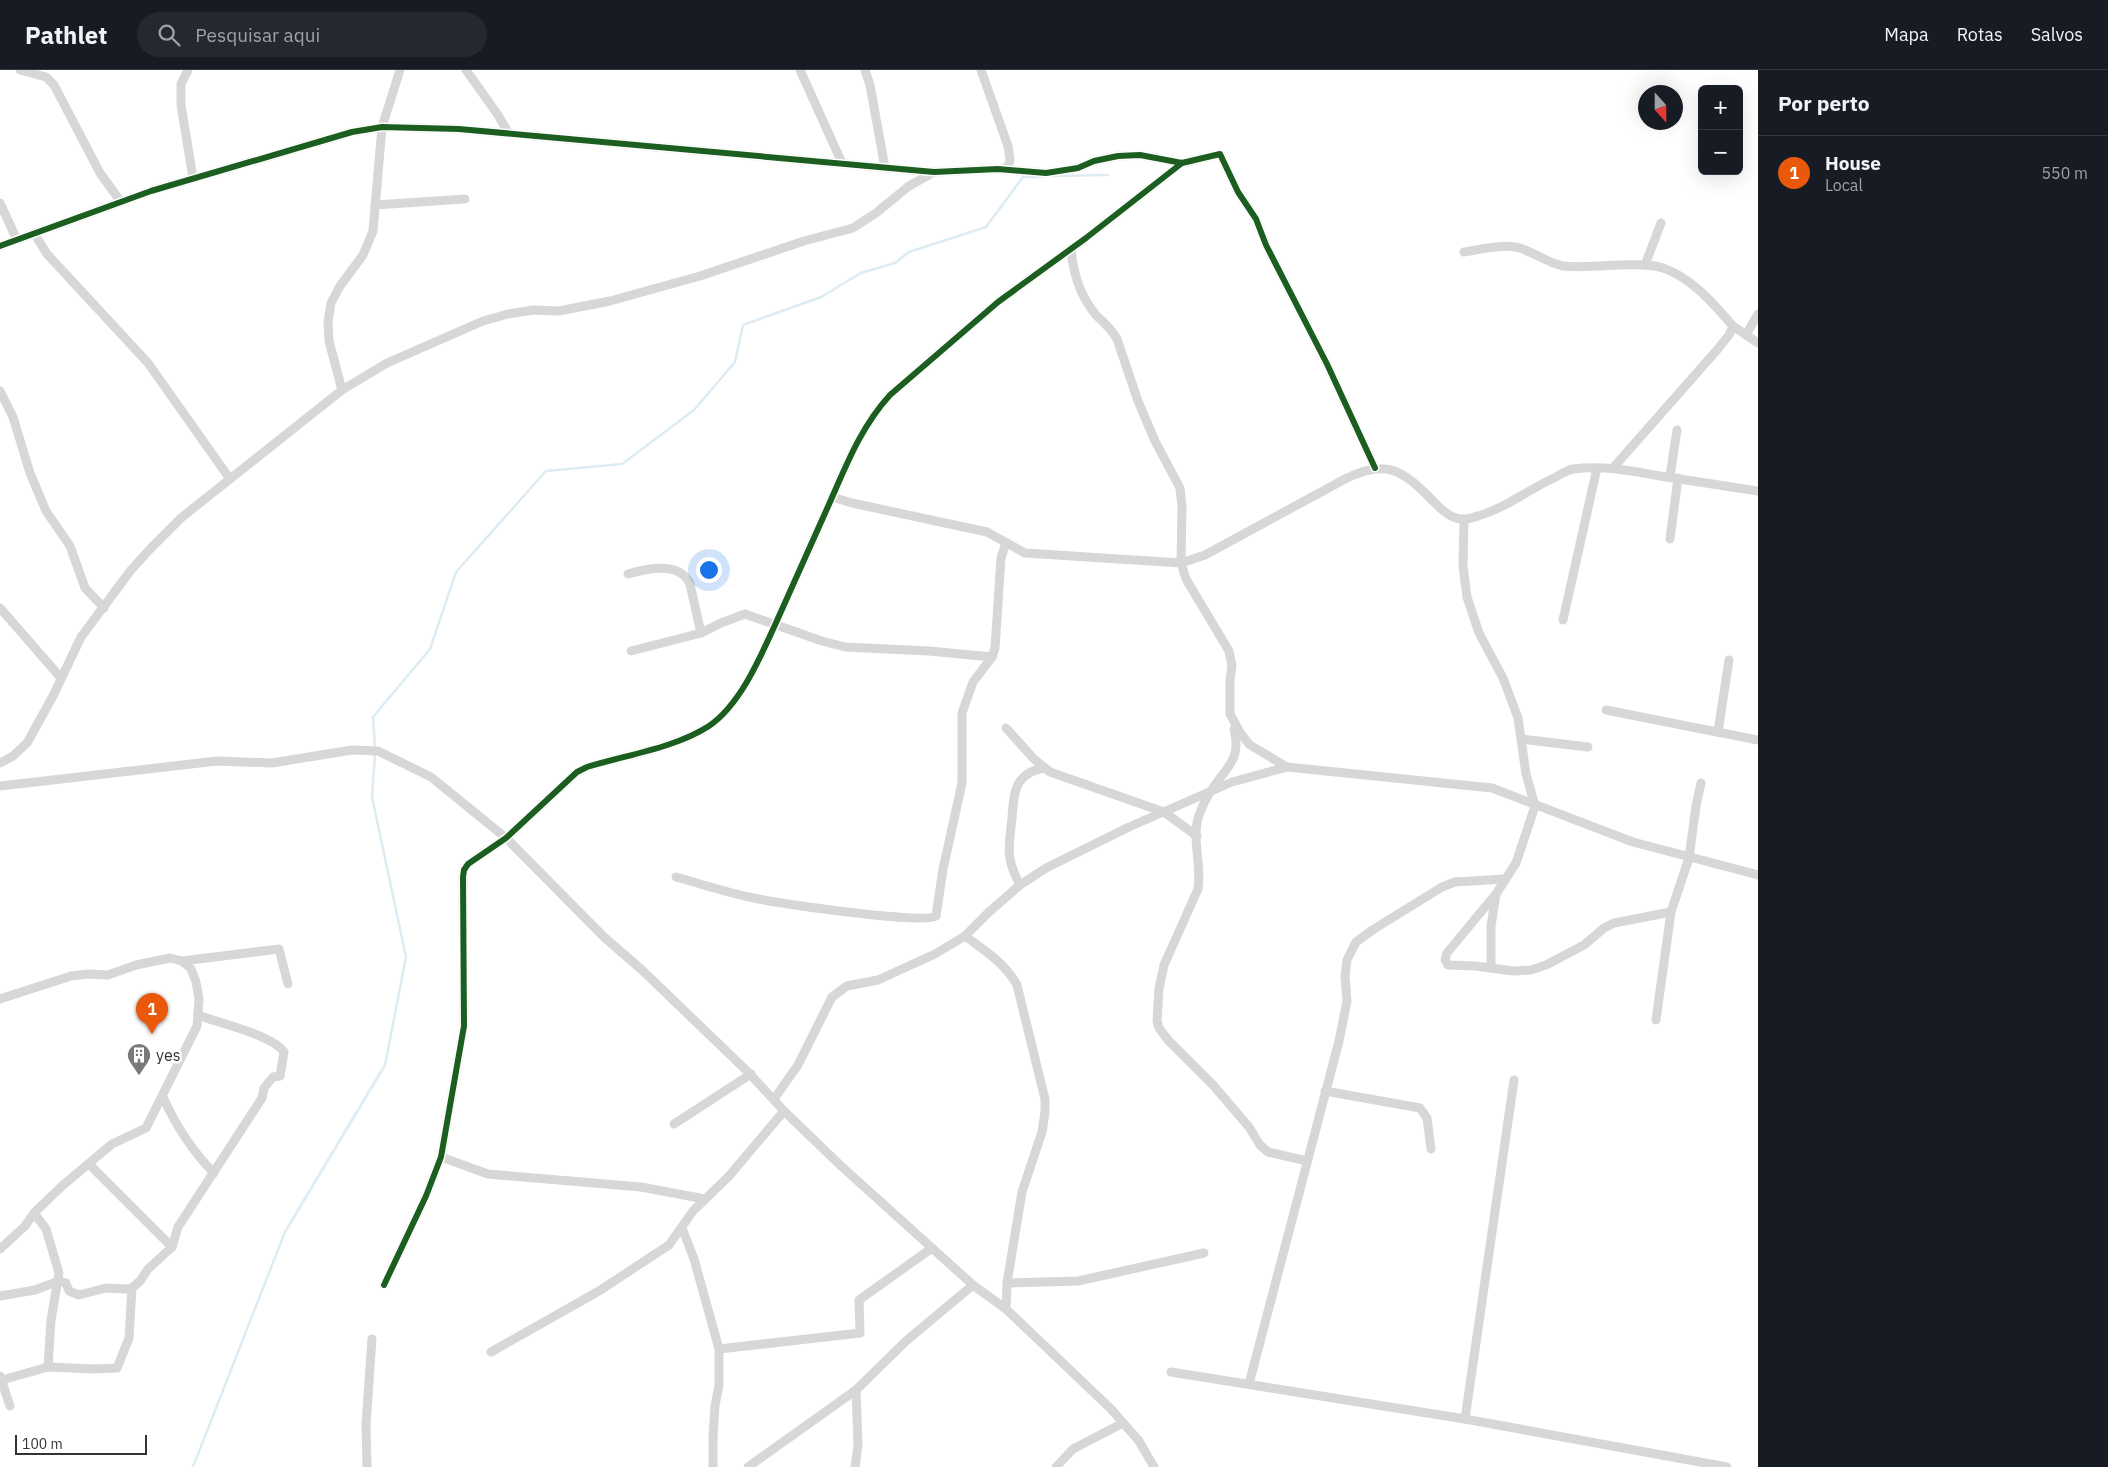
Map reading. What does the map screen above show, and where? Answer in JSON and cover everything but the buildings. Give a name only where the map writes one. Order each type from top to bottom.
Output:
[{"type":"street","points":[[20,70],[47,74],[100,173],[121,202]]},
{"type":"street","points":[[188,70],[181,84],[181,104],[193,178]]},
{"type":"street","points":[[342,390],[329,341],[330,303],[363,255],[372,231],[382,127],[400,70]]},
{"type":"street","points":[[466,70],[509,134]]},
{"type":"street","points":[[800,70],[842,164]]},
{"type":"street","points":[[865,70],[870,85],[885,168]]},
{"type":"street","points":[[981,70],[1008,146],[1010,160],[1004,170]]},
{"type":"street","points":[[0,246],[193,178],[344,134],[382,127],[459,129],[934,172],[1004,170],[1046,173],[1064,171],[1118,156],[1140,155],[1182,164]]},
{"type":"street","points":[[384,1285],[426,1196],[441,1156],[464,1026],[464,870],[468,864],[506,838],[577,772],[587,767],[690,736],[710,725],[740,693],[764,651],[850,452],[874,412],[890,395],[998,302],[1182,164],[1220,154],[1238,192],[1256,219],[1266,245],[1327,364],[1375,468]]},
{"type":"street","points":[[0,763],[13,756],[26,743],[81,637],[131,570],[152,547],[182,518],[342,390],[387,363],[483,321],[533,310],[559,311],[610,301],[700,276],[804,241],[853,228],[876,214],[909,186],[934,172]]},
{"type":"street","points":[[375,205],[465,199]]},
{"type":"street","points":[[0,203],[17,240]]},
{"type":"street","points":[[1646,265],[1661,223]]},
{"type":"street","points":[[34,233],[47,254],[82,289],[148,363],[230,479]]},
{"type":"street","points":[[1464,252],[1508,247],[1524,249],[1545,261],[1564,266],[1646,265],[1662,268],[1674,273],[1696,288],[1733,326],[1758,343]]},
{"type":"street","points":[[1071,249],[1072,268],[1078,284],[1086,301],[1096,314],[1112,329],[1141,409],[1155,441],[1180,488],[1182,507],[1181,563],[1186,579],[1229,651],[1232,666],[1230,714],[1237,742],[1235,758],[1210,792],[1199,816],[1197,836],[1200,877],[1198,889],[1164,965],[1157,1014],[1159,1028],[1249,1127],[1265,1151],[1307,1161]]},
{"type":"street","points":[[1746,335],[1758,314]]},
{"type":"street","points":[[1613,468],[1717,350],[1729,335],[1733,326]]},
{"type":"street","points":[[0,391],[13,417],[30,473],[46,511],[70,546],[85,588],[104,608]]},
{"type":"street","points":[[1670,539],[1677,430]]},
{"type":"street","points":[[832,497],[987,532],[1025,553],[1181,563],[1205,555],[1346,479],[1362,471],[1375,468],[1389,469],[1410,480],[1438,507],[1451,516],[1464,520],[1488,513],[1572,469],[1613,468],[1758,491]]},
{"type":"street","points":[[1562,620],[1597,468]]},
{"type":"street","points":[[1464,520],[1463,566],[1467,597],[1479,633],[1510,695],[1518,718],[1526,774],[1535,806],[1516,863],[1496,894],[1447,953],[1445,960],[1451,966],[1475,966],[1514,971],[1531,970],[1546,965],[1584,945],[1604,928],[1614,923],[1671,912]]},
{"type":"street","points":[[676,877],[753,898],[892,916],[933,918],[938,910],[943,869],[962,783],[962,713],[973,682],[992,657],[995,648],[1001,558],[1006,542]]},
{"type":"street","points":[[628,574],[650,568],[674,570],[687,577],[701,633]]},
{"type":"street","points":[[0,608],[61,678]]},
{"type":"street","points":[[631,650],[701,633],[720,623],[746,614],[845,647],[929,651],[992,657]]},
{"type":"street","points":[[1718,732],[1729,660]]},
{"type":"street","points":[[1606,710],[1758,740]]},
{"type":"street","points":[[1230,714],[1241,734],[1250,745],[1287,767]]},
{"type":"street","points":[[1006,728],[1044,768],[1129,802],[1164,812],[1197,836]]},
{"type":"street","points":[[1522,739],[1588,748]]},
{"type":"street","points":[[0,786],[217,761],[272,763],[352,750],[378,751],[431,777],[506,838],[604,937],[642,970],[751,1074],[784,1111],[840,1165],[973,1285],[1006,1309],[1111,1409],[1139,1442],[1154,1467]]},
{"type":"street","points":[[774,1099],[798,1065],[832,997],[847,986],[878,980],[935,954],[965,936],[1020,885],[1046,868],[1130,827],[1232,782],[1266,771],[1287,767],[1492,788],[1633,842],[1758,875]]},
{"type":"street","points":[[1020,885],[1012,869],[1008,848],[1014,792],[1026,775],[1044,768]]},
{"type":"street","points":[[1656,1020],[1671,912],[1688,858],[1701,783]]},
{"type":"street","points":[[1249,1384],[1339,1041],[1347,1001],[1345,976],[1347,960],[1356,942],[1381,924],[1442,887],[1456,882],[1505,879]]},
{"type":"street","points":[[1491,968],[1491,926],[1496,894]]},
{"type":"street","points":[[965,936],[1010,972],[1016,985],[1045,1099],[1046,1112],[1042,1132],[1022,1192],[1007,1283],[1006,1309]]},
{"type":"street","points":[[182,961],[279,949],[288,984]]},
{"type":"street","points":[[0,999],[71,976],[88,974],[108,975],[161,959],[177,959],[191,969],[199,999],[197,1026],[163,1098],[146,1128],[112,1144],[62,1186],[34,1213],[25,1226],[0,1249]]},
{"type":"street","points":[[0,1296],[35,1290],[59,1281],[66,1284],[74,1294],[80,1295],[106,1288],[132,1288],[140,1281],[148,1269],[172,1247],[178,1227],[262,1098],[264,1088],[273,1077],[280,1076],[284,1052],[282,1048],[267,1040],[236,1027],[198,1016]]},
{"type":"street","points":[[674,1124],[751,1074]]},
{"type":"street","points":[[1464,1419],[1514,1080]]},
{"type":"street","points":[[1325,1091],[1420,1108],[1427,1118],[1431,1149]]},
{"type":"street","points":[[163,1098],[186,1141],[214,1173]]},
{"type":"street","points":[[491,1352],[607,1286],[669,1245],[705,1200],[729,1176],[784,1111]]},
{"type":"street","points":[[441,1156],[488,1174],[641,1187],[705,1200]]},
{"type":"street","points":[[89,1164],[172,1247]]},
{"type":"street","points":[[34,1213],[48,1234],[60,1273],[51,1320],[48,1367]]},
{"type":"street","points":[[682,1228],[694,1259],[719,1349],[719,1385],[715,1406],[713,1467]]},
{"type":"street","points":[[719,1349],[860,1333],[859,1300],[932,1248]]},
{"type":"street","points":[[1007,1283],[1078,1281],[1204,1253]]},
{"type":"street","points":[[748,1467],[856,1390],[906,1342],[973,1285]]},
{"type":"street","points":[[10,1406],[1,1378],[48,1367],[117,1368],[129,1338],[132,1288]]},
{"type":"street","points":[[367,1467],[366,1424],[372,1339]]},
{"type":"street","points":[[1171,1372],[1464,1419],[1727,1467]]},
{"type":"street","points":[[855,1467],[858,1445],[856,1390]]},
{"type":"street","points":[[1056,1467],[1073,1449],[1123,1423]]},
{"type":"waterway","points":[[1049,176],[1108,175]]},
{"type":"waterway","points":[[375,748],[373,717],[430,649],[456,572],[546,471],[622,464],[694,410],[735,362],[743,325],[821,297],[861,273],[895,263],[909,252],[986,227],[1023,177],[1041,177]]},
{"type":"waterway","points":[[193,1467],[285,1232],[385,1065],[406,957],[372,797],[375,754]]},
{"type":"cycle path","points":[[0,246],[151,191],[352,132],[382,127],[459,129],[934,172],[998,169],[1046,173],[1078,168],[1094,161],[1118,156],[1140,155],[1182,163],[1220,154],[1238,192],[1256,219],[1266,245],[1327,364],[1375,468]]},
{"type":"cycle path","points":[[384,1285],[426,1196],[441,1157],[464,1026],[463,877],[464,870],[468,864],[506,838],[577,772],[587,767],[681,740],[696,734],[720,717],[740,694],[756,666],[846,465],[861,436],[879,408],[890,395],[998,302],[1086,238],[1182,163]]},
{"type":"place","name":"House","points":[[152,1034]]},
{"type":"place","name":"yes","points":[[139,1076]]}]
